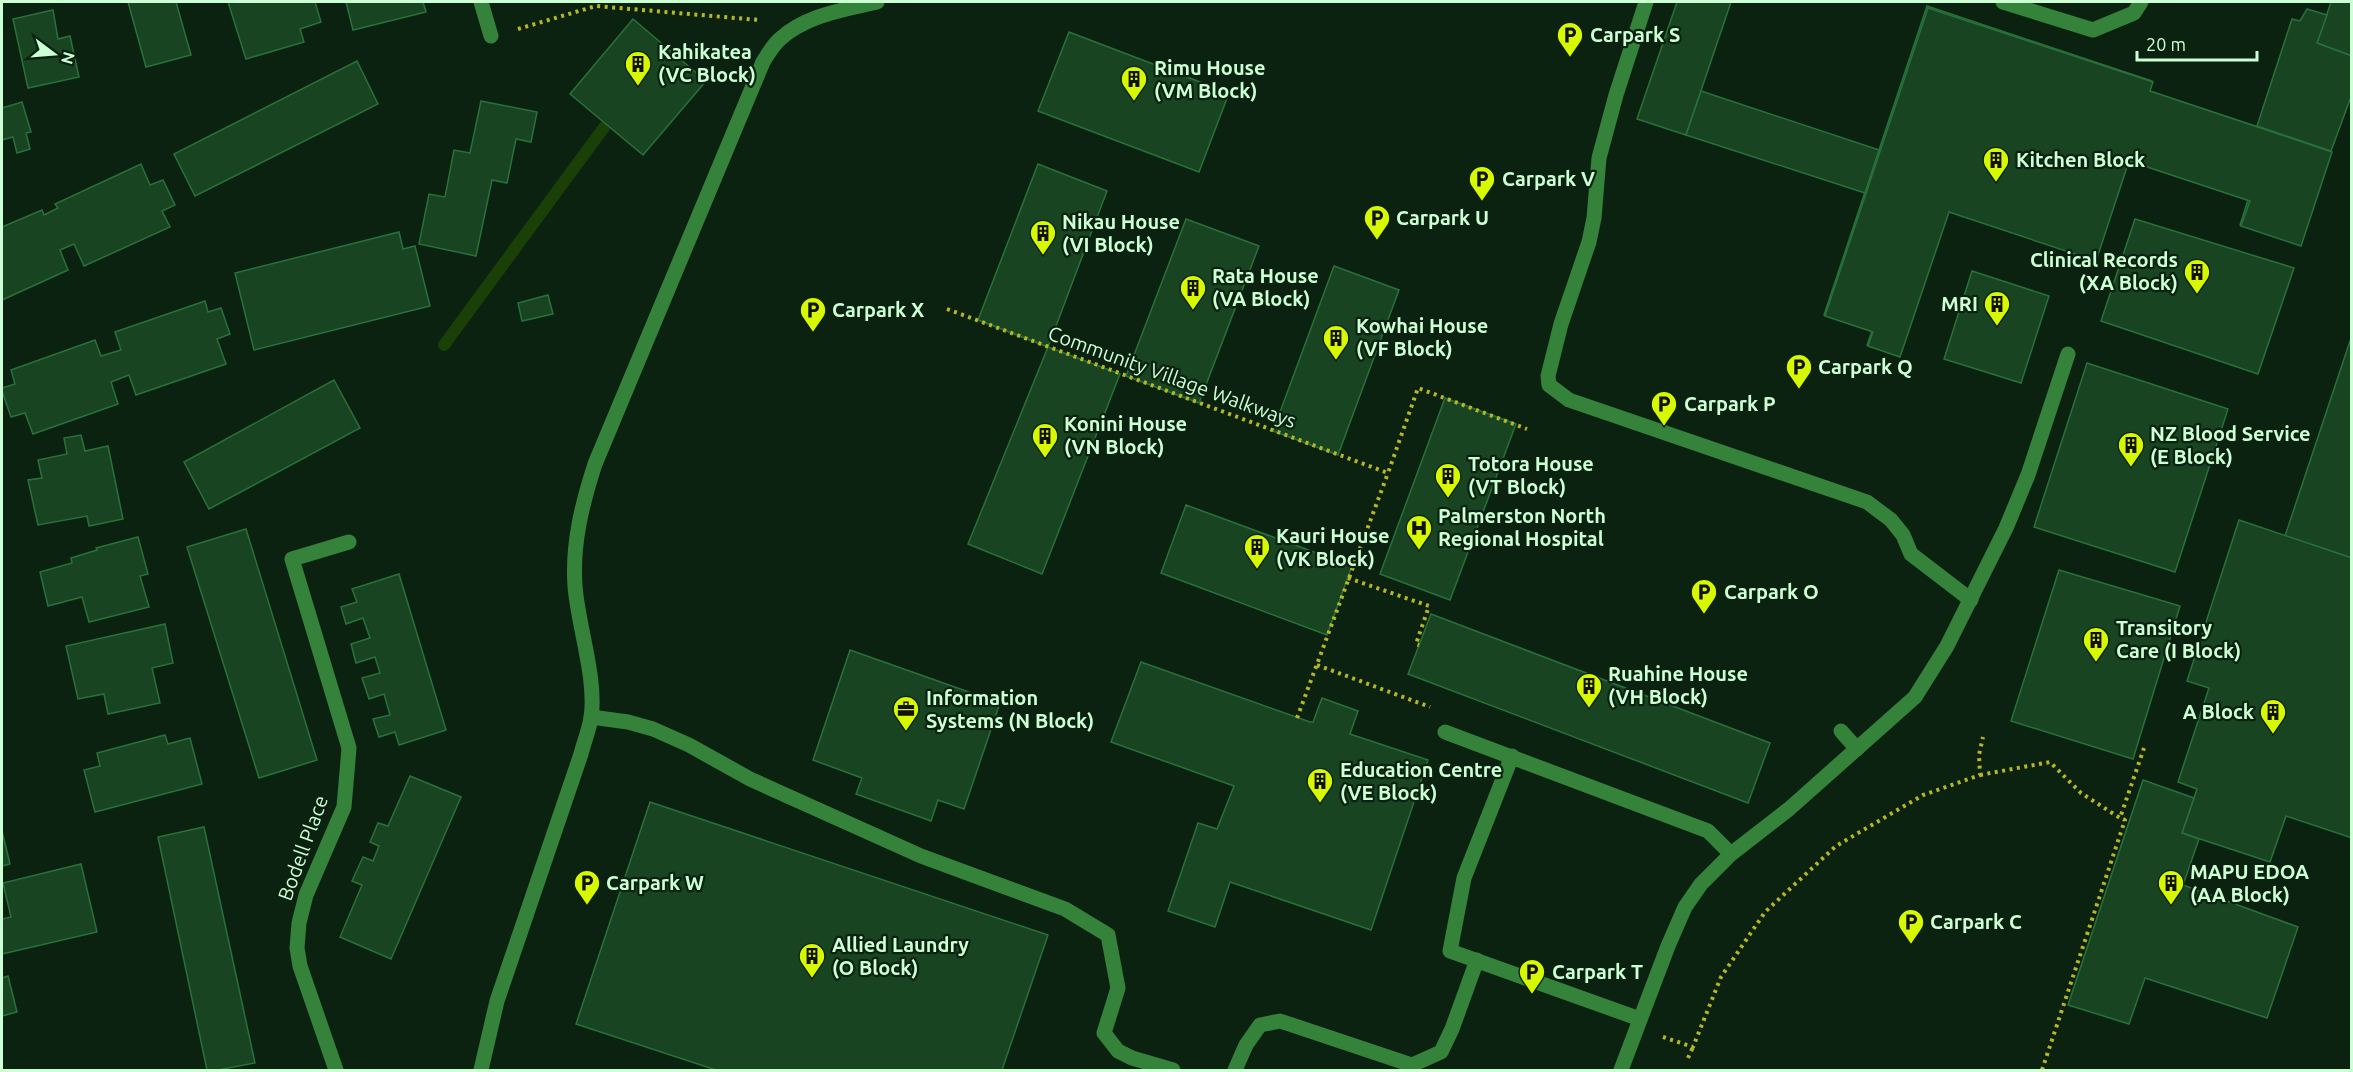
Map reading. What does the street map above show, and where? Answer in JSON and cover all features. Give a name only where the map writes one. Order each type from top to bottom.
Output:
[{"type":"street","points":[[481,2],[491,36]]},
{"type":"street","points":[[481,1071],[497,1000],[581,753],[591,717],[591,689],[575,585],[577,534],[582,503],[595,464],[763,62],[778,40],[795,27],[822,15],[877,2]]},
{"type":"street","points":[[1646,2],[1616,94],[1599,158],[1594,218],[1589,242],[1561,324],[1548,376],[1549,386],[1569,400],[1867,502],[1891,520],[1904,535],[1911,554],[1971,600]]},
{"type":"street","points":[[2003,2],[2093,30],[2134,13],[2141,2]]},
{"type":"street","points":[[1622,1071],[1668,946],[1685,908],[1701,884],[1731,854],[1789,809],[1915,697],[1947,646],[2006,528],[2028,475],[2068,354]]},
{"type":"street","name":"Bodell Place","points":[[336,1071],[300,966],[297,948],[299,923],[306,895],[344,807],[349,748],[292,559],[349,542]]},
{"type":"street","points":[[591,717],[628,722],[653,729],[689,745],[750,779],[889,842],[980,879],[1065,909],[1108,935],[1118,988],[1104,1034],[1129,1064],[1173,1071]]},
{"type":"street","points":[[1841,731],[1857,749]]},
{"type":"street","points":[[1445,732],[1708,831],[1731,854]]},
{"type":"street","points":[[1512,756],[1464,878],[1450,951],[1640,1019]]},
{"type":"street","points":[[1235,1071],[1246,1045],[1260,1025],[1280,1021],[1412,1065],[1441,1052],[1452,1029],[1477,960]]},
{"type":"path","points":[[491,36],[596,6],[759,20],[778,40]]},
{"type":"path","name":"Community Village Walkways","points":[[947,309],[1388,473]]},
{"type":"path","points":[[1297,718],[1418,388],[1527,429]]},
{"type":"path","points":[[1348,578],[1429,606],[1416,644],[1419,645]]},
{"type":"path","points":[[1317,665],[1451,715],[1445,732]]},
{"type":"path","points":[[1980,775],[1979,755],[1983,737]]},
{"type":"path","points":[[2120,818],[2144,748]]},
{"type":"path","points":[[1688,1058],[1721,977],[1766,912],[1836,846],[1923,795],[1980,775],[2050,762],[2081,793],[2125,820],[2042,1071]]},
{"type":"path","points":[[1660,1036],[1693,1047]]},
{"type":"building","points":[[128,2],[176,2],[191,55],[146,67]]},
{"type":"building","points":[[228,2],[315,2],[321,22],[300,29],[304,42],[246,59]]},
{"type":"building","points":[[346,2],[423,2],[426,12],[353,30]]},
{"type":"building","points":[[1677,2],[1731,2],[1686,135],[1637,119]]},
{"type":"building","points":[[2331,2],[2352,2],[2352,56],[2317,43]]},
{"type":"building","name":"Kitchen Block","points":[[1927,6],[2152,81],[2149,91],[2331,151],[2300,245],[2240,225],[2248,200],[2128,160],[2095,260],[1948,211],[1899,356],[1867,345],[1872,331],[1824,315]]},
{"type":"building","name":"Kitchen Block","points":[[1928,8],[2153,82],[2150,91],[2332,152],[2301,246],[2241,226],[2250,201],[2129,161],[2096,261],[1949,212],[1900,357],[1868,346],[1873,332],[1825,316]]},
{"type":"building","points":[[2307,9],[2327,15],[2317,43],[2352,56],[2352,94],[2331,151],[2257,126],[2292,19],[2300,21]]},
{"type":"building","points":[[53,10],[58,39],[70,36],[79,77],[28,88],[13,19]]},
{"type":"building","name":"Kahikatea (VC Block)","points":[[633,19],[706,81],[643,155],[570,94]]},
{"type":"building","name":"Rimu House (VM Block)","points":[[1069,32],[1229,93],[1199,172],[1038,111]]},
{"type":"building","points":[[357,61],[378,104],[195,196],[174,154]]},
{"type":"building","points":[[1701,91],[1879,150],[1865,193],[1686,135]]},
{"type":"building","points":[[481,101],[537,112],[531,142],[516,139],[507,183],[492,180],[476,256],[419,244],[429,194],[445,197],[454,150],[470,153]]},
{"type":"building","points":[[22,102],[31,132],[26,133],[30,149],[17,153],[13,137],[2,140],[2,108]]},
{"type":"building","points":[[141,164],[150,185],[163,180],[175,205],[162,211],[170,227],[84,266],[74,244],[60,250],[68,270],[2,300],[2,227],[42,210],[44,215],[58,208],[55,204]]},
{"type":"building","name":"Nikau House (VI Block)","points":[[1038,164],[1107,191],[1048,347],[978,320]]},
{"type":"building","name":"Rata House (VA Block)","points":[[1186,219],[1259,246],[1199,403],[1126,376]]},
{"type":"building","name":"Clinical Records (XA Block)","points":[[2135,219],[2294,268],[2258,374],[2101,321]]},
{"type":"building","points":[[399,232],[403,249],[415,246],[430,306],[254,350],[235,273]]},
{"type":"building","name":"Kowhai House (VF Block)","points":[[1334,266],[1399,290],[1338,455],[1273,431]]},
{"type":"building","name":"MRI","points":[[1972,271],[2049,296],[2021,383],[1944,359]]},
{"type":"building","points":[[548,295],[553,314],[522,321],[518,303]]},
{"type":"building","points":[[205,301],[208,312],[221,308],[230,334],[217,339],[226,364],[136,395],[129,375],[111,382],[118,404],[33,434],[25,413],[11,417],[2,388],[15,384],[11,370],[95,340],[101,356],[121,350],[115,332]]},
{"type":"building","points":[[2352,335],[2352,558],[2285,536]]},
{"type":"building","name":"Konini House (VN Block)","points":[[1048,347],[1120,374],[1042,574],[968,544]]},
{"type":"building","name":"NZ Blood Service (E Block)","points":[[2087,363],[2228,409],[2175,572],[2034,527]]},
{"type":"building","points":[[334,380],[360,428],[209,509],[184,462]]},
{"type":"building","name":"Totora House (VT Block)","points":[[1445,398],[1516,424],[1450,600],[1380,574]]},
{"type":"building","points":[[81,435],[85,451],[108,446],[123,519],[89,526],[87,516],[38,525],[28,480],[42,478],[38,460],[67,454],[64,438]]},
{"type":"building","name":"Kauri House (VK Block)","points":[[1186,505],[1352,566],[1327,635],[1161,573]]},
{"type":"building","name":"A Block","points":[[2239,520],[2352,558],[2352,838],[2286,816],[2270,862],[2182,833],[2197,789],[2178,782],[2209,688],[2187,681]]},
{"type":"building","points":[[246,529],[317,760],[259,778],[187,547]]},
{"type":"building","points":[[138,537],[148,574],[140,576],[149,607],[89,622],[82,597],[48,606],[40,572],[72,563],[71,558],[97,550],[96,548]]},
{"type":"building","name":"Transitory Care (I Block)","points":[[2059,570],[2180,606],[2133,759],[2011,721]]},
{"type":"building","points":[[399,574],[446,730],[399,745],[395,732],[379,737],[373,719],[390,715],[384,694],[369,699],[362,678],[380,673],[375,657],[356,663],[351,644],[370,638],[363,618],[346,624],[341,607],[357,602],[352,589]]},
{"type":"building","name":"Ruahine House (VH Block)","points":[[1431,614],[1770,743],[1748,803],[1408,674]]},
{"type":"building","points":[[165,624],[173,663],[152,668],[160,703],[108,714],[104,694],[78,699],[66,646]]},
{"type":"building","name":"Information Systems (N Block)","points":[[850,650],[1000,703],[964,809],[938,800],[931,821],[856,794],[862,778],[813,760]]},
{"type":"building","name":"Education Centre (VE Block)","points":[[1141,662],[1310,722],[1313,722],[1322,698],[1358,711],[1350,734],[1428,760],[1371,930],[1230,882],[1215,927],[1168,911],[1198,823],[1217,829],[1234,786],[1111,742]]},
{"type":"building","points":[[165,735],[168,744],[190,738],[202,784],[95,812],[84,770],[100,766],[97,753]]},
{"type":"building","points":[[410,776],[461,797],[391,959],[340,937],[362,885],[352,881],[363,857],[373,861],[379,846],[370,842],[378,823],[388,826]]},
{"type":"building","name":"MAPU EDOA (AA Block)","points":[[2143,780],[2194,798],[2182,833],[2199,839],[2183,885],[2298,927],[2267,1018],[2145,978],[2129,1024],[2068,1005]]},
{"type":"building","name":"Allied Laundry (O Block)","points":[[650,802],[1048,935],[1002,1070],[716,1070],[576,1024]]},
{"type":"building","points":[[204,827],[255,1063],[218,1070],[207,1070],[158,837]]},
{"type":"building","points":[[2,831],[10,864],[2,866]]},
{"type":"building","points":[[81,864],[97,932],[2,954],[2,919],[11,917],[3,883]]},
{"type":"building","points":[[8,976],[17,1012],[2,1016],[2,978]]},
{"type":"waterway","points":[[444,345],[605,126]]},
{"type":"place","name":"Carpark S","points":[[1570,58]]},
{"type":"place","name":"Kahikatea (VC Block)","points":[[638,87]]},
{"type":"place","name":"Rimu House (VM Block)","points":[[1134,102]]},
{"type":"place","name":"Kitchen Block","points":[[1996,183]]},
{"type":"place","name":"Carpark V","points":[[1482,202]]},
{"type":"place","name":"Carpark U","points":[[1377,241]]},
{"type":"place","name":"Nikau House (VI Block)","points":[[1043,256]]},
{"type":"place","name":"Clinical Records (XA Block)","points":[[2197,295]]},
{"type":"place","name":"Rata House (VA Block)","points":[[1193,311]]},
{"type":"place","name":"MRI","points":[[1997,327]]},
{"type":"place","name":"Carpark X","points":[[813,333]]},
{"type":"place","name":"Kowhai House (VF Block)","points":[[1336,361]]},
{"type":"place","name":"Carpark Q","points":[[1799,390]]},
{"type":"place","name":"Carpark P","points":[[1664,427]]},
{"type":"place","name":"Konini House (VN Block)","points":[[1045,459]]},
{"type":"place","name":"NZ Blood Service (E Block)","points":[[2131,468]]},
{"type":"place","name":"Totora House (VT Block)","points":[[1448,499]]},
{"type":"place","name":"Palmerston North Regional Hospital","points":[[1419,551]]},
{"type":"place","name":"Kauri House (VK Block)","points":[[1257,570]]},
{"type":"place","name":"Carpark O","points":[[1704,615]]},
{"type":"place","name":"Transitory Care (I Block)","points":[[2096,663]]},
{"type":"place","name":"Ruahine House (VH Block)","points":[[1589,709]]},
{"type":"place","name":"Information Systems (N Block)","points":[[906,732]]},
{"type":"place","name":"A Block","points":[[2273,735]]},
{"type":"place","name":"Education Centre (VE Block)","points":[[1320,804]]},
{"type":"place","name":"Carpark W","points":[[587,906]]},
{"type":"place","name":"MAPU EDOA (AA Block)","points":[[2171,906]]},
{"type":"place","name":"Carpark C","points":[[1911,945]]},
{"type":"place","name":"Allied Laundry (O Block)","points":[[812,979]]},
{"type":"place","name":"Carpark T","points":[[1532,995]]}]
